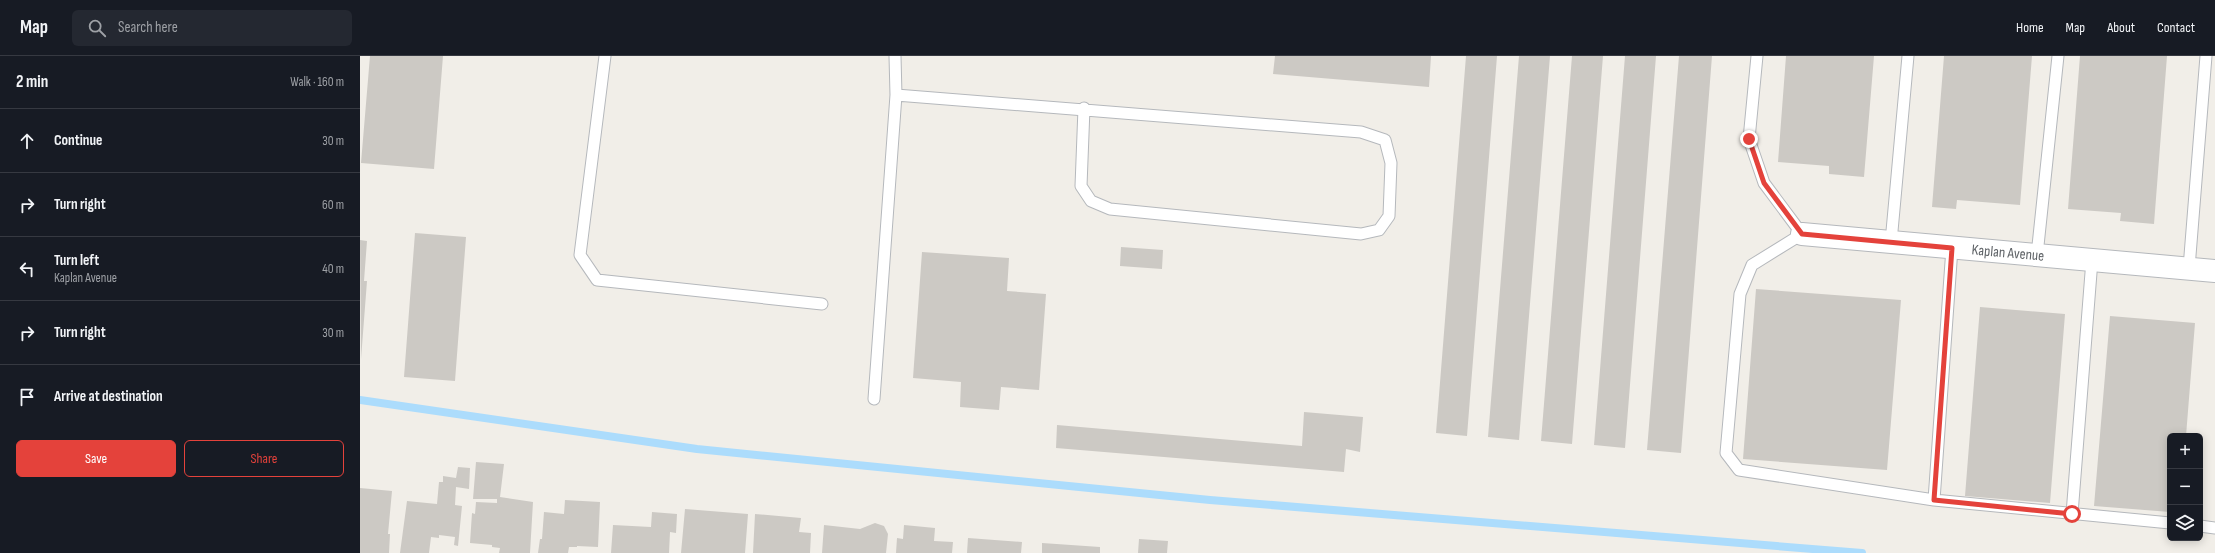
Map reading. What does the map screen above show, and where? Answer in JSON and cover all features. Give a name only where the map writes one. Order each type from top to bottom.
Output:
[{"type":"street","name":"Kaplan Avenue","points":[[1802,234],[2215,270]]},
{"type":"lane","points":[[605,56],[580,255],[597,280],[822,304]]},
{"type":"lane","points":[[874,399],[896,95],[895,56]]},
{"type":"lane","points":[[1757,56],[1749,139],[1764,183],[1802,234],[1752,265],[1740,294],[1726,453],[1739,470],[1934,500],[2167,523]]},
{"type":"lane","points":[[1891,242],[1908,56]]},
{"type":"lane","points":[[2037,255],[2058,56]]},
{"type":"lane","points":[[2189,268],[2206,56]]},
{"type":"lane","points":[[896,95],[1084,108],[1361,132],[1385,140],[1391,163],[1389,216],[1379,230],[1361,234],[1110,209],[1091,201],[1082,186],[1084,108]]},
{"type":"lane","points":[[1934,500],[1952,248]]},
{"type":"lane","points":[[2072,514],[2092,260]]},
{"type":"lane","points":[[2203,526],[2215,528]]},
{"type":"building","points":[[370,56],[443,56],[434,169],[361,163]]},
{"type":"building","points":[[1275,56],[1431,56],[1429,87],[1273,74]]},
{"type":"building","points":[[1466,56],[1497,56],[1467,436],[1436,433]]},
{"type":"building","points":[[1519,56],[1550,56],[1519,440],[1488,437]]},
{"type":"building","points":[[1572,56],[1603,56],[1572,444],[1541,441]]},
{"type":"building","points":[[1625,56],[1656,56],[1625,448],[1594,445]]},
{"type":"building","points":[[1679,56],[1712,56],[1681,453],[1647,450]]},
{"type":"building","points":[[1786,56],[1874,56],[1864,177],[1829,174],[1829,166],[1778,162]]},
{"type":"building","points":[[1944,56],[2032,56],[2020,205],[1957,200],[1956,209],[1932,207]]},
{"type":"building","points":[[2080,56],[2167,56],[2154,224],[2120,221],[2121,213],[2068,209]]},
{"type":"building","points":[[415,233],[466,237],[455,381],[404,377]]},
{"type":"building","points":[[360,240],[367,241],[364,281],[367,281],[361,359]]},
{"type":"building","points":[[1121,247],[1163,250],[1162,269],[1120,266]]},
{"type":"building","points":[[922,252],[1009,258],[1007,291],[1046,294],[1039,390],[1001,387],[999,410],[960,407],[961,382],[913,378]]},
{"type":"building","points":[[1756,289],[1901,300],[1887,470],[1743,459]]},
{"type":"building","points":[[1980,307],[2065,314],[2050,503],[1965,496]]},
{"type":"building","points":[[2110,316],[2195,323],[2186,433],[2167,433],[2167,512],[2094,506]]},
{"type":"building","points":[[1304,412],[1363,417],[1360,452],[1346,449],[1344,472],[1056,448],[1057,425],[1302,446]]},
{"type":"building","points":[[476,462],[504,464],[500,497],[533,502],[530,553],[499,553],[500,548],[492,547],[492,545],[470,543],[472,513],[475,514],[476,502],[497,503],[497,499],[473,499]]},
{"type":"building","points":[[458,467],[470,468],[469,489],[456,487],[455,505],[462,506],[458,546],[454,545],[455,537],[439,535],[439,538],[431,537],[429,553],[400,553],[407,501],[437,504],[439,482],[443,482],[443,476],[456,478]]},
{"type":"building","points":[[360,488],[392,491],[388,534],[390,534],[389,553],[360,553]]},
{"type":"building","points":[[565,500],[600,502],[598,547],[577,546],[569,547],[568,553],[538,553],[540,539],[542,539],[544,512],[564,514]]},
{"type":"building","points":[[685,509],[748,514],[745,553],[681,553]]},
{"type":"building","points":[[652,512],[677,514],[676,533],[670,532],[669,553],[611,553],[613,525],[651,527]]},
{"type":"building","points":[[755,514],[801,518],[799,532],[811,533],[810,553],[753,553]]},
{"type":"building","points":[[875,523],[884,526],[888,534],[886,553],[822,553],[824,525],[860,529]]},
{"type":"building","points":[[904,525],[935,528],[934,541],[953,542],[952,553],[896,553],[897,538],[903,539]]},
{"type":"building","points":[[968,538],[1022,542],[1021,553],[967,553]]},
{"type":"building","points":[[1139,539],[1168,541],[1167,553],[1138,553]]},
{"type":"building","points":[[1042,543],[1100,547],[1100,553],[1042,553]]},
{"type":"waterway","points":[[360,400],[697,449],[1210,500],[1862,553]]},
{"type":"route","points":[[1749,139],[1764,183],[1802,234],[1952,248],[1934,500],[2072,514]]}]
